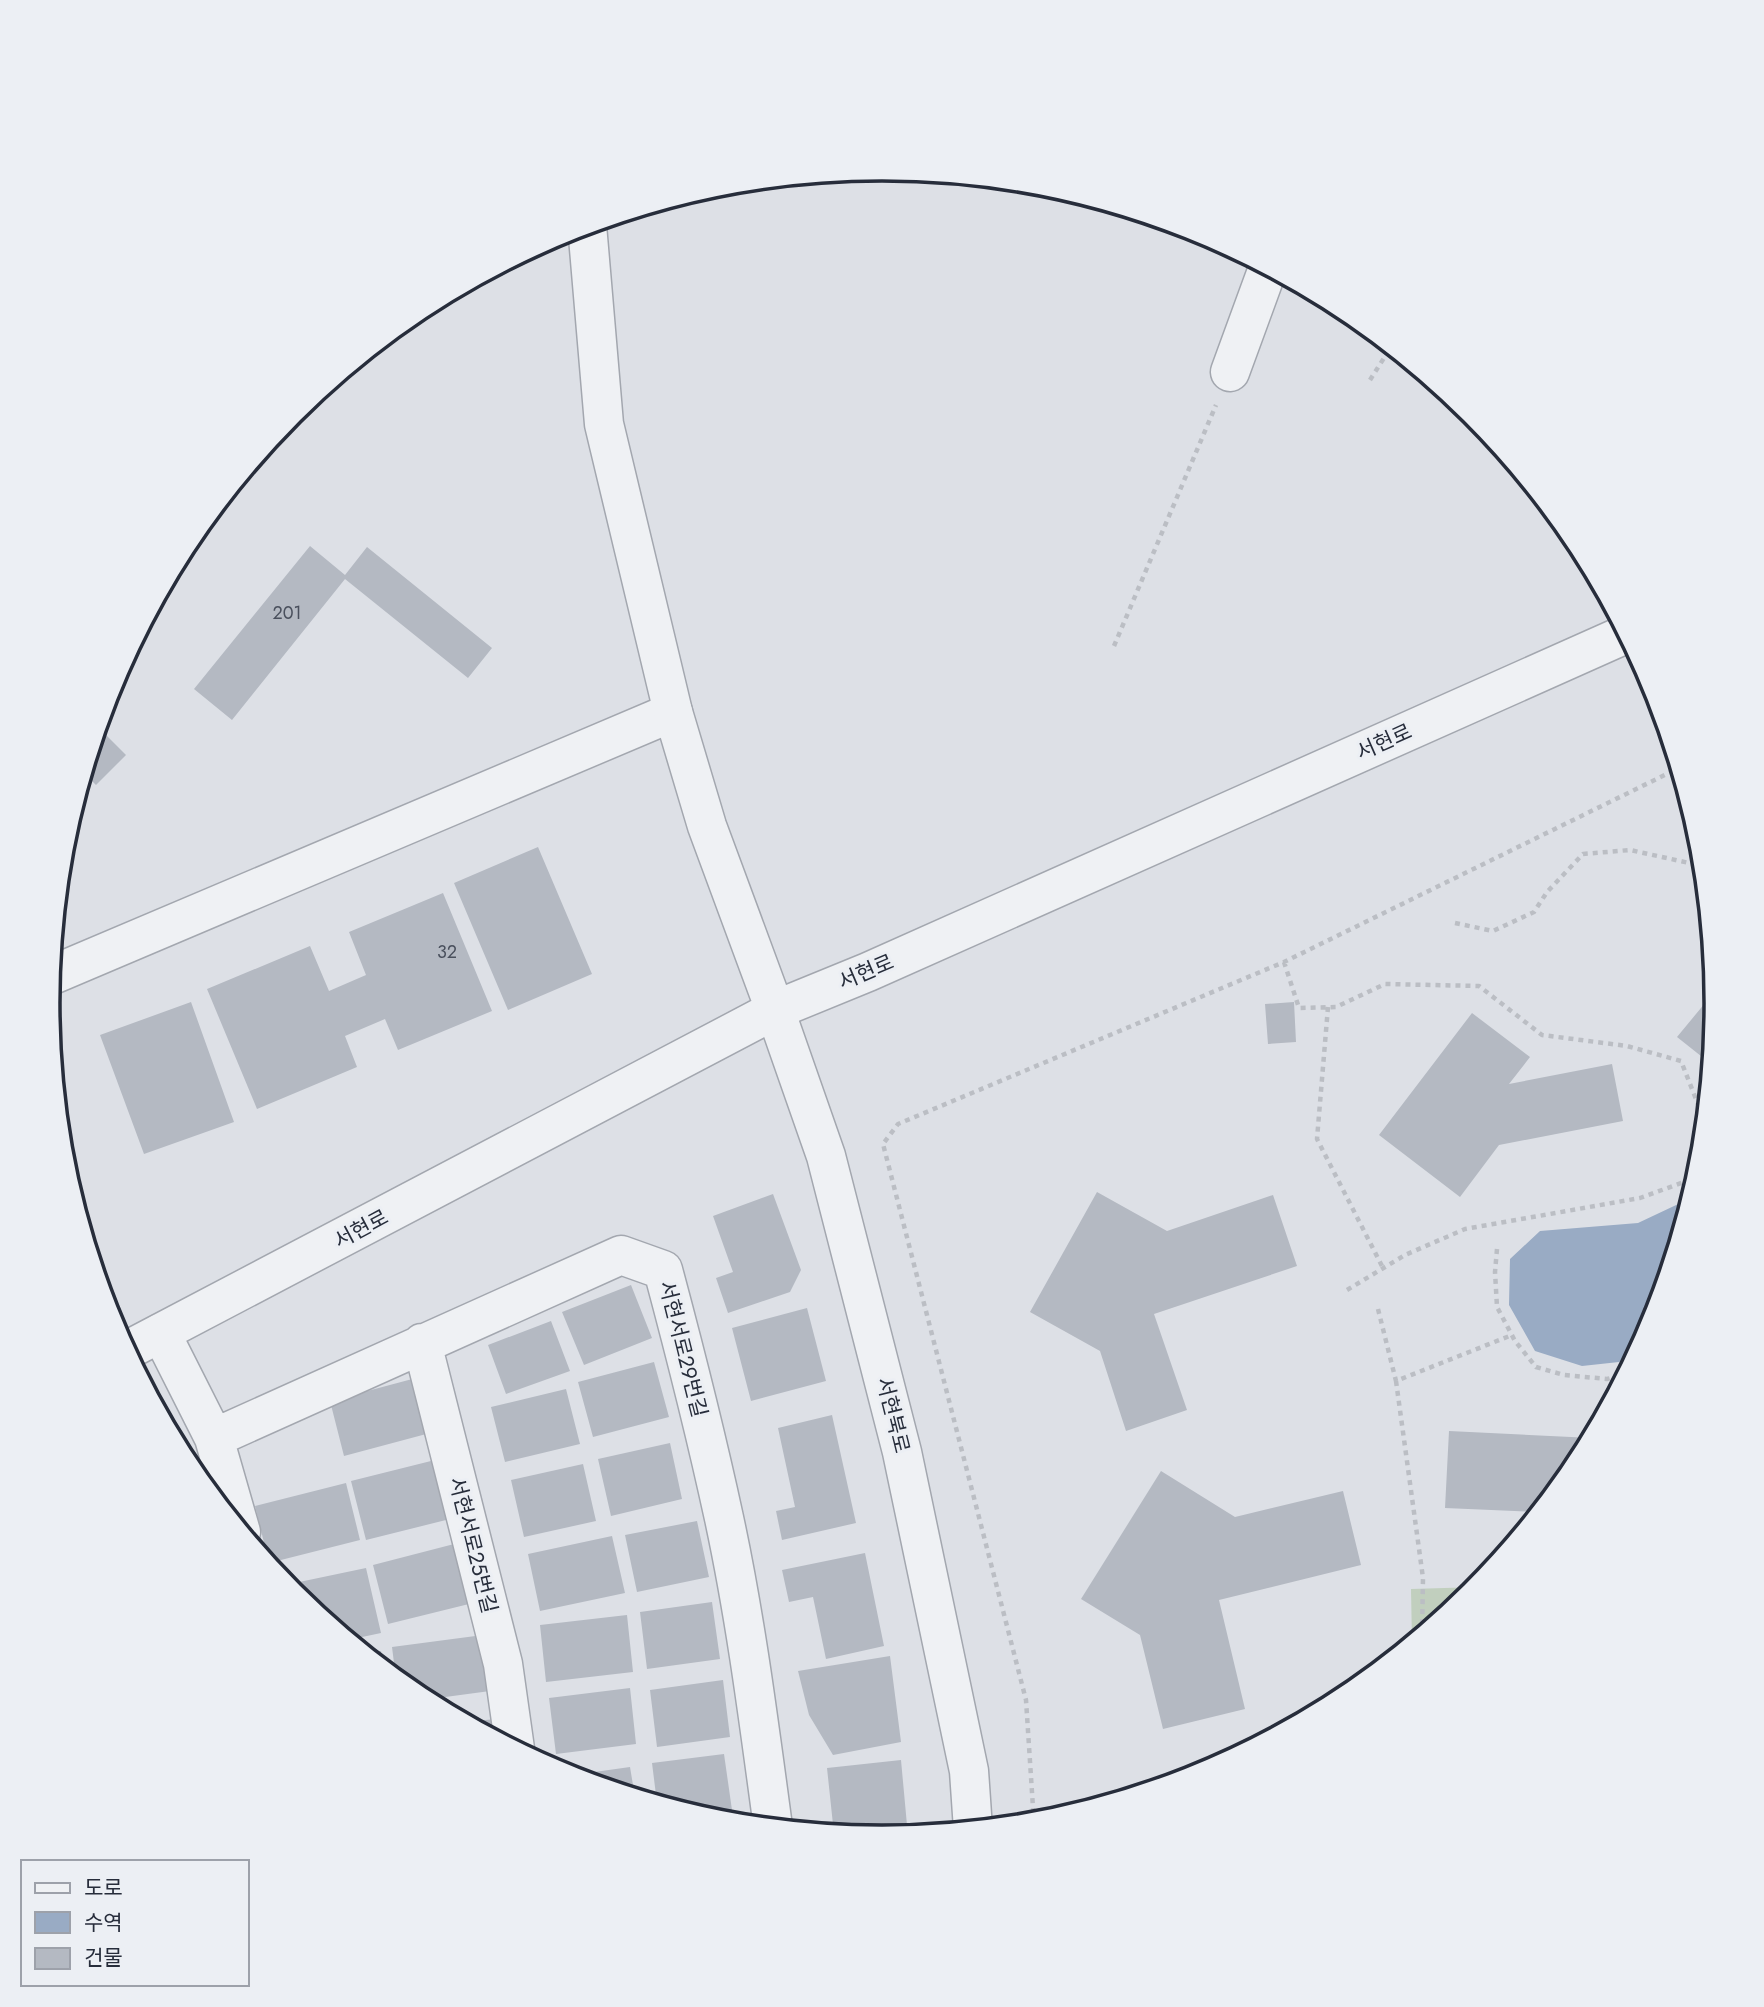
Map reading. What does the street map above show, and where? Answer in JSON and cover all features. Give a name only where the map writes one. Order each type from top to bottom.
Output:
[{"type":"street","name":"서현북로","points":[[588,236],[604,424],[673,712],[707,826],[825,1156],[902,1452],[969,1771],[972,1821]]},
{"type":"street","points":[[1230,372],[1265,276]]},
{"type":"street","name":"서현로","points":[[135,1346],[775,1010],[868,972],[1619,637]]},
{"type":"street","points":[[61,972],[673,712]]},
{"type":"street","name":"서현서로29번길","points":[[214,1438],[621,1255],[663,1270],[690,1370],[724,1521],[758,1717],[771,1818]]},
{"type":"street","points":[[161,1333],[214,1438],[235,1511]]},
{"type":"street","name":"서현서로25번길","points":[[422,1343],[503,1664],[514,1739]]},
{"type":"path","points":[[1370,380],[1387,354]]},
{"type":"path","points":[[1114,646],[1230,372]]},
{"type":"path","points":[[1033,1811],[1026,1700],[883,1144],[898,1125],[1284,962],[1671,772]]},
{"type":"path","points":[[1455,923],[1493,931],[1534,912],[1547,892],[1583,854],[1630,850],[1692,864]]},
{"type":"path","points":[[1284,962],[1299,1008],[1336,1007],[1385,984],[1479,986],[1542,1035],[1627,1046],[1681,1061],[1698,1104]]},
{"type":"path","points":[[1328,1007],[1317,1139],[1384,1268]]},
{"type":"path","points":[[1347,1290],[1405,1255],[1465,1229],[1640,1198],[1685,1181]]},
{"type":"path","points":[[1497,1249],[1497,1307],[1512,1335],[1536,1367],[1564,1375],[1607,1379],[1615,1377]]},
{"type":"path","points":[[1378,1309],[1396,1381],[1423,1578],[1422,1623]]},
{"type":"path","points":[[1396,1381],[1512,1335]]},
{"type":"green space","points":[[1461,1587],[1412,1632],[1411,1589]]},
{"type":"water","points":[[1679,1204],[1661,1268],[1623,1360],[1582,1366],[1535,1351],[1509,1305],[1510,1259],[1540,1231],[1638,1223]]},
{"type":"building","points":[[310,546],[345,575],[367,547],[492,648],[468,678],[345,579],[232,720],[194,689]]},
{"type":"building","points":[[105,734],[126,755],[96,785],[91,780]]},
{"type":"building","points":[[538,847],[592,974],[508,1010],[454,883]]},
{"type":"building","points":[[443,893],[492,1011],[398,1050],[385,1019],[345,1036],[357,1067],[257,1109],[207,989],[310,946],[329,991],[366,975],[349,932]]},
{"type":"building","points":[[191,1002],[234,1122],[144,1154],[100,1035]]},
{"type":"building","points":[[1294,1002],[1296,1042],[1268,1044],[1265,1004]]},
{"type":"building","points":[[1704,1004],[1703,1058],[1677,1037]]},
{"type":"building","points":[[1472,1013],[1530,1057],[1509,1084],[1612,1064],[1623,1121],[1499,1145],[1460,1197],[1379,1135]]},
{"type":"building","points":[[1097,1192],[1167,1231],[1273,1195],[1297,1266],[1154,1314],[1187,1410],[1126,1431],[1100,1351],[1030,1312]]},
{"type":"building","points":[[773,1194],[801,1270],[790,1292],[728,1313],[716,1278],[733,1272],[713,1216]]},
{"type":"building","points":[[631,1285],[652,1338],[584,1365],[562,1312]]},
{"type":"building","points":[[807,1308],[826,1381],[751,1401],[732,1328]]},
{"type":"building","points":[[551,1321],[570,1371],[506,1394],[488,1345]]},
{"type":"building","points":[[654,1362],[669,1417],[593,1437],[578,1382]]},
{"type":"building","points":[[416,1378],[430,1433],[344,1456],[330,1401]]},
{"type":"building","points":[[566,1389],[580,1444],[505,1462],[491,1407]]},
{"type":"building","points":[[832,1415],[856,1523],[782,1540],[776,1511],[795,1507],[778,1428]]},
{"type":"building","points":[[1449,1431],[1580,1437],[1529,1512],[1445,1508]]},
{"type":"building","points":[[670,1443],[682,1499],[611,1516],[598,1459]]},
{"type":"building","points":[[443,1458],[458,1517],[366,1540],[351,1481]]},
{"type":"building","points":[[583,1464],[596,1521],[524,1537],[511,1480]]},
{"type":"building","points":[[1161,1471],[1235,1517],[1343,1491],[1361,1565],[1219,1600],[1245,1709],[1163,1729],[1140,1635],[1081,1599]]},
{"type":"building","points":[[346,1483],[360,1540],[278,1561],[265,1547],[255,1506]]},
{"type":"building","points":[[697,1521],[709,1577],[637,1592],[625,1535]]},
{"type":"building","points":[[612,1536],[625,1593],[540,1611],[528,1554]]},
{"type":"building","points":[[458,1543],[473,1603],[388,1624],[373,1565]]},
{"type":"building","points":[[865,1553],[884,1646],[826,1659],[813,1597],[789,1602],[782,1570]]},
{"type":"building","points":[[366,1568],[381,1633],[359,1638],[298,1582]]},
{"type":"building","points":[[712,1602],[720,1659],[647,1669],[640,1612]]},
{"type":"building","points":[[627,1615],[633,1672],[546,1682],[540,1625]]},
{"type":"building","points":[[483,1635],[490,1691],[442,1697],[394,1665],[392,1647]]},
{"type":"building","points":[[890,1656],[901,1742],[833,1755],[809,1715],[798,1671]]},
{"type":"building","points":[[723,1680],[730,1737],[657,1747],[650,1690]]},
{"type":"building","points":[[630,1688],[636,1744],[556,1754],[549,1698]]},
{"type":"building","points":[[496,1719],[497,1730],[480,1721]]},
{"type":"building","points":[[724,1754],[732,1810],[656,1794],[652,1763]]},
{"type":"building","points":[[901,1760],[907,1825],[833,1824],[827,1768]]},
{"type":"building","points":[[630,1767],[633,1787],[618,1782],[592,1772]]}]
